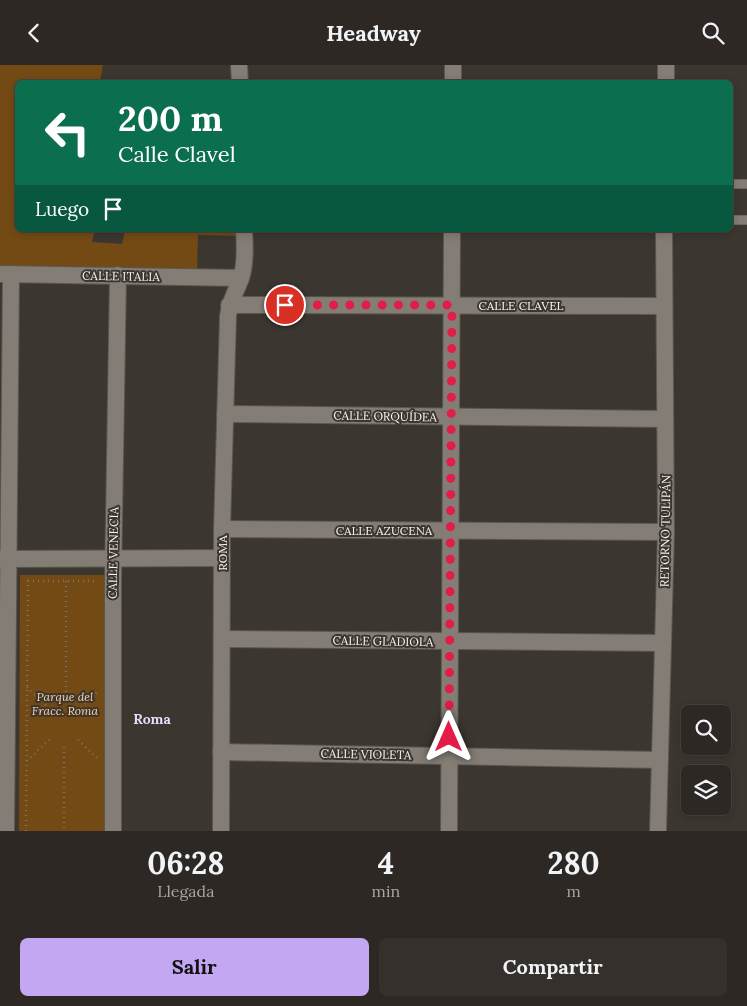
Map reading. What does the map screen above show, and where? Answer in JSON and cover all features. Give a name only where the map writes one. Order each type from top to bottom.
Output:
[{"type":"street","points":[[239,65],[240,80]]},
{"type":"street","points":[[453,65],[453,80]]},
{"type":"street","points":[[666,65],[666,80]]},
{"type":"street","name":"ROMA","points":[[221,831],[224,414],[229,305],[241,278],[244,260],[244,232]]},
{"type":"street","points":[[449,831],[452,232]]},
{"type":"street","name":"RETORNO TULIPÁN","points":[[658,831],[666,532],[664,232]]},
{"type":"street","points":[[6,274],[4,559],[6,831]]},
{"type":"street","name":"CALLE ITALIA","points":[[6,274],[241,278]]},
{"type":"street","name":"CALLE VENECIA","points":[[113,831],[113,559],[118,275]]},
{"type":"street","name":"CALLE CLAVEL","points":[[229,305],[663,306]]},
{"type":"street","name":"CALLE ORQUÍDEA","points":[[224,414],[665,419]]},
{"type":"street","name":"CALLE AZUCENA","points":[[222,529],[666,532]]},
{"type":"street","points":[[4,559],[222,558]]},
{"type":"street","name":"CALLE GLADIOLA","points":[[222,639],[663,643]]},
{"type":"street","name":"CALLE VIOLETA","points":[[221,752],[660,760]]},
{"type":"lane","points":[[733,184],[747,184]]},
{"type":"lane","points":[[733,220],[747,220]]},
{"type":"path","points":[[26,831],[28,573]]},
{"type":"path","points":[[28,581],[105,581]]},
{"type":"path","points":[[66,581],[66,701]]},
{"type":"path","points":[[78,711],[103,686]]},
{"type":"path","points":[[27,687],[54,713]]},
{"type":"path","points":[[22,724],[26,725]]},
{"type":"path","points":[[26,762],[51,738]]},
{"type":"path","points":[[78,740],[102,762]]},
{"type":"path","points":[[64,747],[64,831]]},
{"type":"green space","points":[[0,65],[103,65],[100,80],[15,80],[15,232],[94,232],[92,242],[122,244],[125,232],[243,232],[243,236],[198,235],[197,272],[0,270]]},
{"type":"green space","name":"Parque del Fracc. Roma","points":[[20,575],[111,575],[108,831],[19,831]]},
{"type":"district","name":"Roma","points":[[152,719]]},
{"type":"route","points":[[285,305],[452,305],[449,737]]}]
